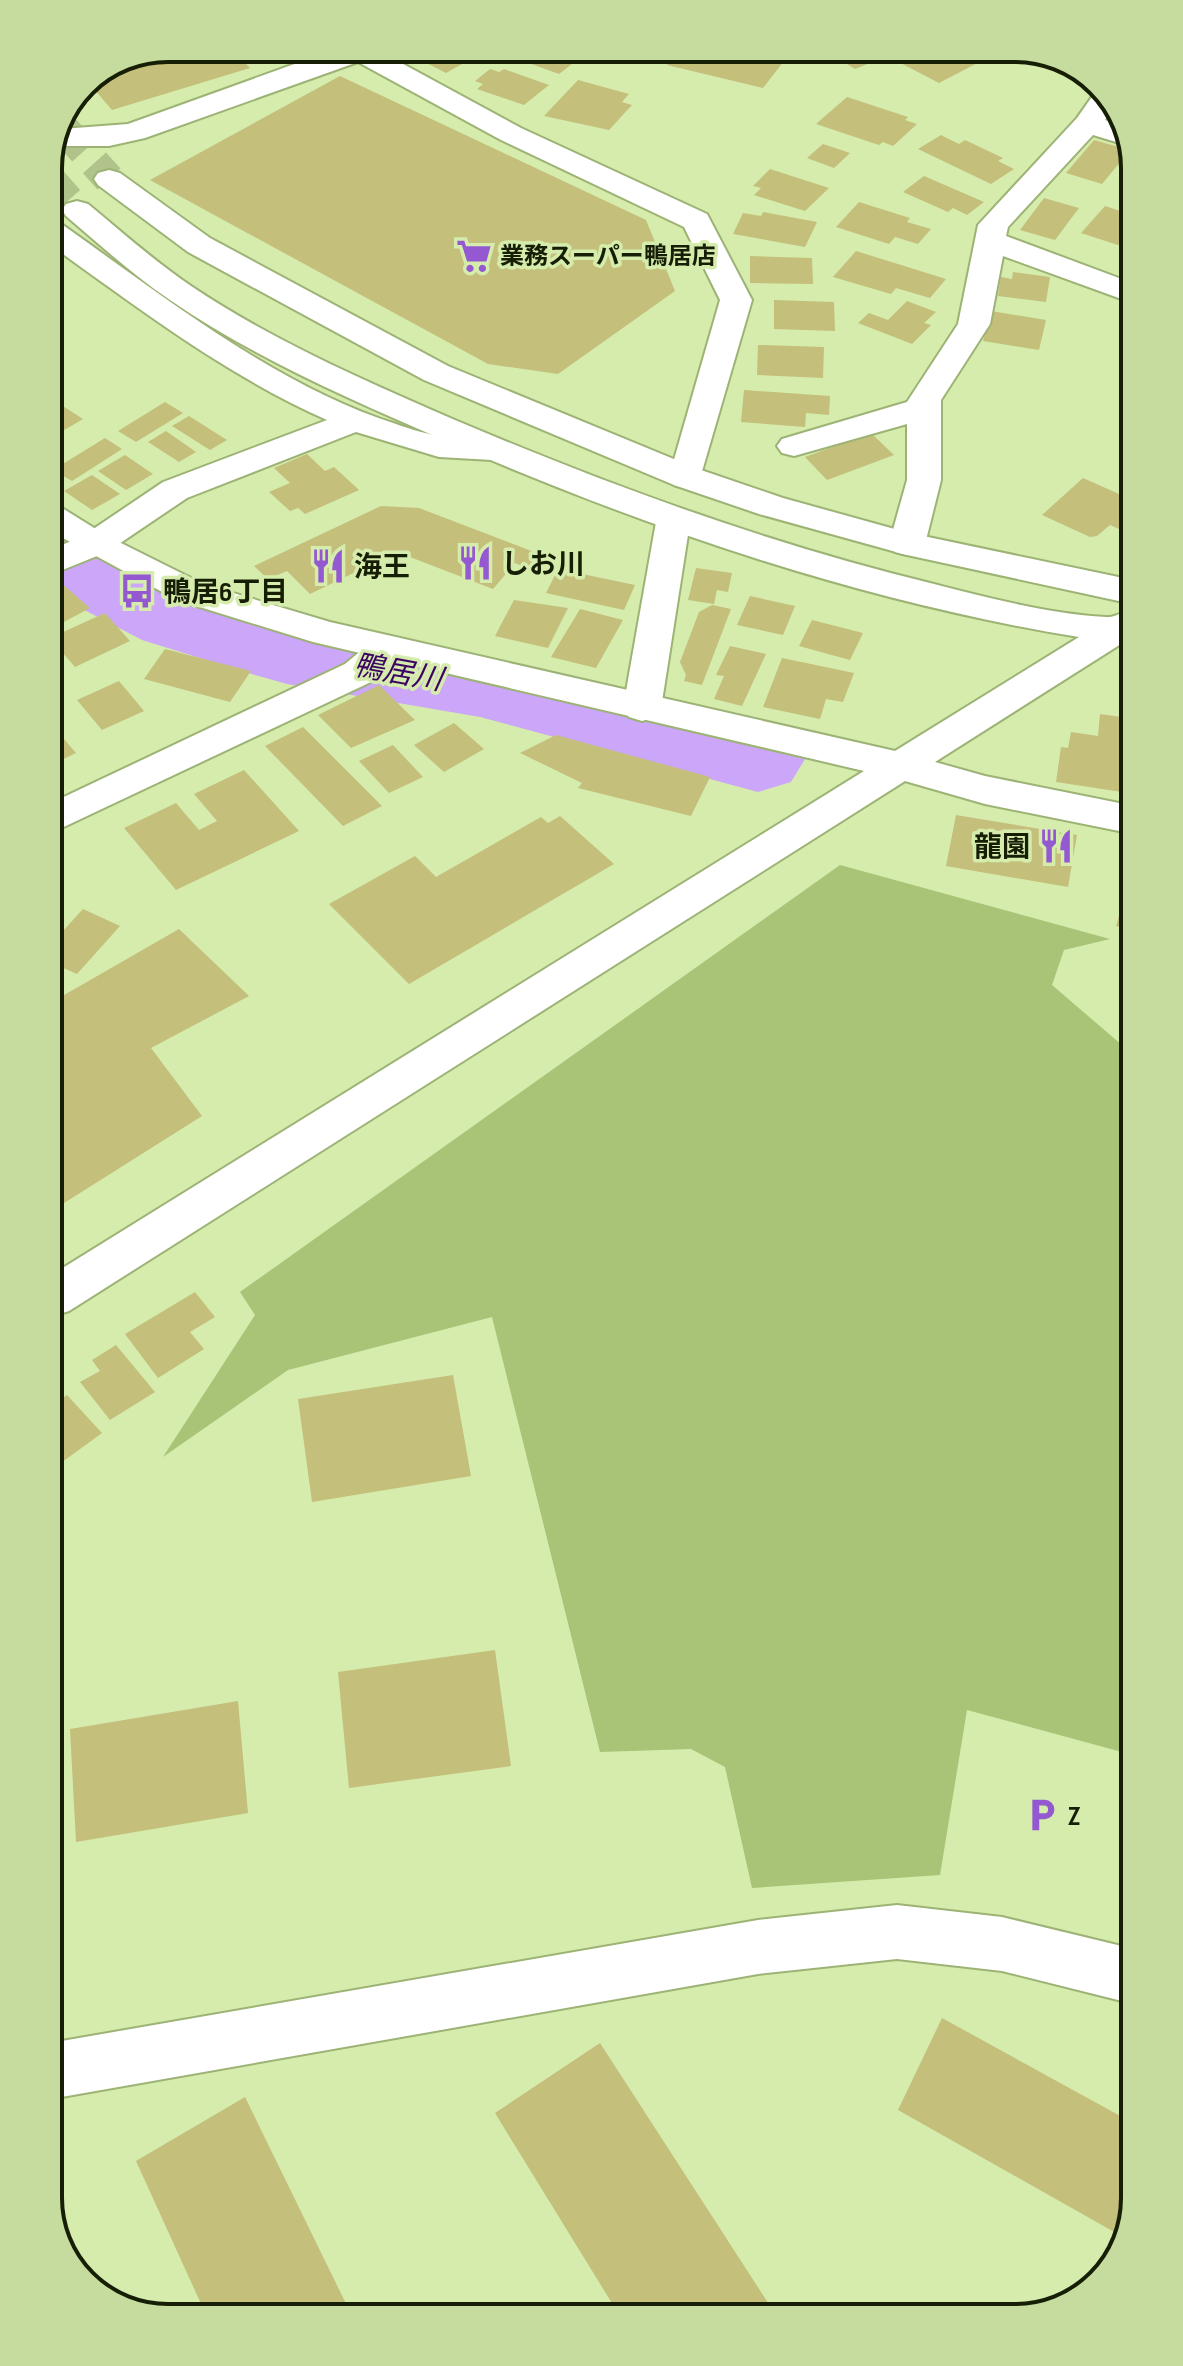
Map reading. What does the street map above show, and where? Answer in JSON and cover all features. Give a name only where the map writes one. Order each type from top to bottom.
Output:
[{"type":"street","points":[[67,138],[109,137],[135,132],[326,62]]},
{"type":"street","points":[[385,62],[511,134],[696,221],[736,300],[686,477]]},
{"type":"street","points":[[907,544],[924,480],[924,400],[974,324],[993,225],[1087,124],[1100,105]]},
{"type":"street","points":[[1087,124],[1115,133]]},
{"type":"street","points":[[109,179],[199,245],[423,366],[686,477],[771,506],[907,544],[1121,590]]},
{"type":"street","points":[[77,210],[146,269],[237,326],[369,395],[492,449],[673,522],[817,568],[894,587],[1121,629]]},
{"type":"street","points":[[62,239],[216,345],[352,422],[464,452],[492,449]]},
{"type":"street","points":[[990,240],[1121,290]]},
{"type":"street","points":[[794,446],[924,408]]},
{"type":"street","points":[[62,558],[95,544],[175,490],[352,422]]},
{"type":"street","points":[[642,708],[673,522]]},
{"type":"street","points":[[62,523],[95,544],[190,592],[388,648],[897,765],[985,790],[1121,817]]},
{"type":"street","points":[[62,1291],[897,765],[1121,630]]},
{"type":"street","points":[[62,814],[358,673],[388,648]]},
{"type":"street","points":[[62,2069],[758,1947],[897,1932],[1002,1944],[1121,1974]]},
{"type":"green space","points":[[840,865],[1110,939],[1064,950],[1052,985],[1121,1044],[1121,1752],[967,1710],[940,1875],[752,1888],[725,1767],[691,1749],[600,1752],[492,1317],[288,1370],[163,1457],[255,1315],[240,1292]]},
{"type":"building","points":[[244,62],[250,68],[112,110],[95,91],[115,76],[147,64]]},
{"type":"building","points":[[425,62],[466,62],[446,73]]},
{"type":"building","points":[[526,62],[574,62],[559,74]]},
{"type":"building","points":[[670,62],[783,62],[763,88],[667,65]]},
{"type":"building","points":[[844,62],[872,62],[855,69]]},
{"type":"building","points":[[899,62],[979,62],[939,83]]},
{"type":"building","points":[[490,69],[499,72],[504,69],[549,85],[524,105],[477,89],[483,84],[475,81]]},
{"type":"building","name":"業務スーパー鴨居店","points":[[340,76],[646,220],[675,291],[558,374],[488,364],[150,180]]},
{"type":"building","points":[[578,80],[629,94],[622,102],[632,105],[609,130],[544,116]]},
{"type":"building","points":[[847,97],[908,117],[905,120],[917,124],[893,146],[883,142],[879,145],[816,124]]},
{"type":"building","points":[[941,135],[959,144],[965,140],[1003,158],[998,161],[1014,169],[991,184],[918,149]]},
{"type":"building","points":[[1094,140],[1119,147],[1120,162],[1102,184],[1066,173]]},
{"type":"building","points":[[823,144],[850,153],[834,168],[807,158]]},
{"type":"building","points":[[770,169],[829,188],[805,211],[754,195],[761,188],[753,186]]},
{"type":"building","points":[[924,176],[984,202],[967,215],[953,208],[948,212],[903,192]]},
{"type":"building","points":[[1044,198],[1079,208],[1055,240],[1020,230]]},
{"type":"building","points":[[859,202],[910,218],[907,222],[931,229],[918,244],[895,237],[889,244],[836,227]]},
{"type":"building","points":[[1105,206],[1121,211],[1121,246],[1081,233]]},
{"type":"building","points":[[763,212],[817,222],[805,247],[733,234],[743,213],[761,216]]},
{"type":"building","points":[[856,251],[946,279],[930,298],[896,288],[891,294],[833,277]]},
{"type":"building","points":[[750,256],[812,258],[813,284],[750,283]]},
{"type":"building","points":[[1013,272],[1050,277],[1046,302],[998,296],[1001,277],[1012,279]]},
{"type":"building","points":[[774,300],[834,302],[835,331],[774,329]]},
{"type":"building","points":[[907,301],[936,312],[924,323],[931,325],[912,344],[858,323],[869,313],[888,320]]},
{"type":"building","points":[[991,311],[1046,320],[1039,350],[983,341]]},
{"type":"building","points":[[758,345],[824,347],[823,378],[757,375]]},
{"type":"building","points":[[744,390],[830,396],[829,415],[806,413],[805,427],[741,422]]},
{"type":"building","points":[[165,402],[183,413],[136,442],[118,431]]},
{"type":"building","points":[[62,405],[83,419],[62,431]]},
{"type":"building","points":[[189,416],[227,440],[210,450],[172,426]]},
{"type":"building","points":[[166,431],[196,452],[179,462],[148,442]]},
{"type":"building","points":[[871,433],[894,455],[827,480],[805,457]]},
{"type":"building","points":[[105,438],[122,449],[72,481],[62,475],[62,464]]},
{"type":"building","points":[[307,454],[325,471],[334,467],[359,490],[305,514],[298,508],[290,511],[269,492],[290,483],[274,468]]},
{"type":"building","points":[[125,455],[153,474],[126,490],[98,471]]},
{"type":"building","points":[[92,475],[120,494],[92,510],[64,491]]},
{"type":"building","points":[[1083,478],[1121,495],[1121,530],[1110,525],[1097,536],[1090,537],[1042,515]]},
{"type":"building","points":[[381,506],[419,508],[547,557],[535,571],[515,563],[493,589],[397,552],[310,594],[287,571],[268,579],[254,566]]},
{"type":"building","points":[[696,568],[732,573],[728,592],[717,590],[714,604],[688,600]]},
{"type":"building","points":[[558,569],[635,585],[624,610],[546,593]]},
{"type":"building","points":[[62,584],[90,608],[62,623]]},
{"type":"building","points":[[750,596],[795,606],[783,635],[737,625]]},
{"type":"building","points":[[514,600],[568,608],[548,648],[495,636]]},
{"type":"building","points":[[712,605],[731,609],[702,685],[684,681],[686,675],[680,662],[699,612]]},
{"type":"building","points":[[580,609],[623,620],[596,668],[551,657]]},
{"type":"building","points":[[105,613],[130,641],[75,667],[62,652],[62,633]]},
{"type":"building","points":[[812,620],[863,633],[850,660],[799,646]]},
{"type":"building","points":[[730,646],[766,654],[742,706],[714,699],[724,676],[716,675]]},
{"type":"building","points":[[165,649],[251,671],[230,702],[144,679]]},
{"type":"building","points":[[782,658],[854,673],[843,702],[826,699],[820,719],[763,707]]},
{"type":"building","points":[[119,681],[144,711],[102,730],[77,700]]},
{"type":"building","points":[[379,685],[415,720],[351,748],[318,715]]},
{"type":"building","points":[[1100,714],[1121,717],[1121,792],[1056,782],[1061,747],[1068,748],[1071,732],[1098,736]]},
{"type":"building","points":[[454,723],[484,749],[444,772],[414,745]]},
{"type":"building","points":[[303,727],[382,806],[343,826],[265,746]]},
{"type":"building","points":[[556,735],[710,777],[691,816],[578,788],[582,783],[520,753]]},
{"type":"building","points":[[62,737],[76,753],[62,760]]},
{"type":"building","points":[[393,745],[423,777],[389,793],[359,761]]},
{"type":"building","points":[[244,770],[299,831],[176,890],[124,828],[176,803],[199,830],[217,821],[194,794]]},
{"type":"building","points":[[956,815],[1077,835],[1068,887],[946,866]]},
{"type":"building","points":[[560,816],[614,864],[409,984],[329,904],[415,856],[436,877],[541,817],[548,823]]},
{"type":"building","points":[[83,909],[120,926],[77,974],[62,967],[62,932]]},
{"type":"building","points":[[1121,909],[1121,927],[1116,926]]},
{"type":"building","points":[[179,929],[249,996],[151,1048],[202,1116],[62,1204],[62,996]]},
{"type":"building","points":[[195,1292],[215,1317],[190,1332],[204,1349],[158,1378],[125,1334]]},
{"type":"building","points":[[116,1345],[155,1392],[110,1420],[80,1382],[100,1371],[92,1360]]},
{"type":"building","points":[[453,1375],[471,1476],[312,1502],[298,1399]]},
{"type":"building","points":[[67,1395],[102,1433],[62,1462],[62,1399]]},
{"type":"building","points":[[495,1650],[511,1766],[349,1788],[338,1672]]},
{"type":"building","points":[[238,1701],[248,1813],[76,1842],[70,1729]]},
{"type":"building","points":[[942,2018],[1121,2116],[1121,2198],[1115,2232],[898,2110]]},
{"type":"building","points":[[600,2043],[769,2304],[612,2304],[495,2113]]},
{"type":"building","points":[[245,2097],[346,2304],[201,2304],[136,2161]]},
{"type":"waterway","name":"鴨居川","points":[[62,562],[173,619],[287,654],[480,686],[758,759]]},
{"type":"tunnel","points":[[68,134],[109,179]]},
{"type":"tunnel","points":[[62,193],[77,210]]},
{"type":"place","name":"業務スーパー鴨居店","points":[[474,256]]},
{"type":"place","name":"しお川","points":[[475,563]]},
{"type":"place","name":"海王","points":[[328,566]]},
{"type":"place","name":"鴨居6丁目","points":[[137,591]]},
{"type":"place","name":"龍園","points":[[1056,846]]},
{"type":"place","name":"Z","points":[[1042,1815]]}]
